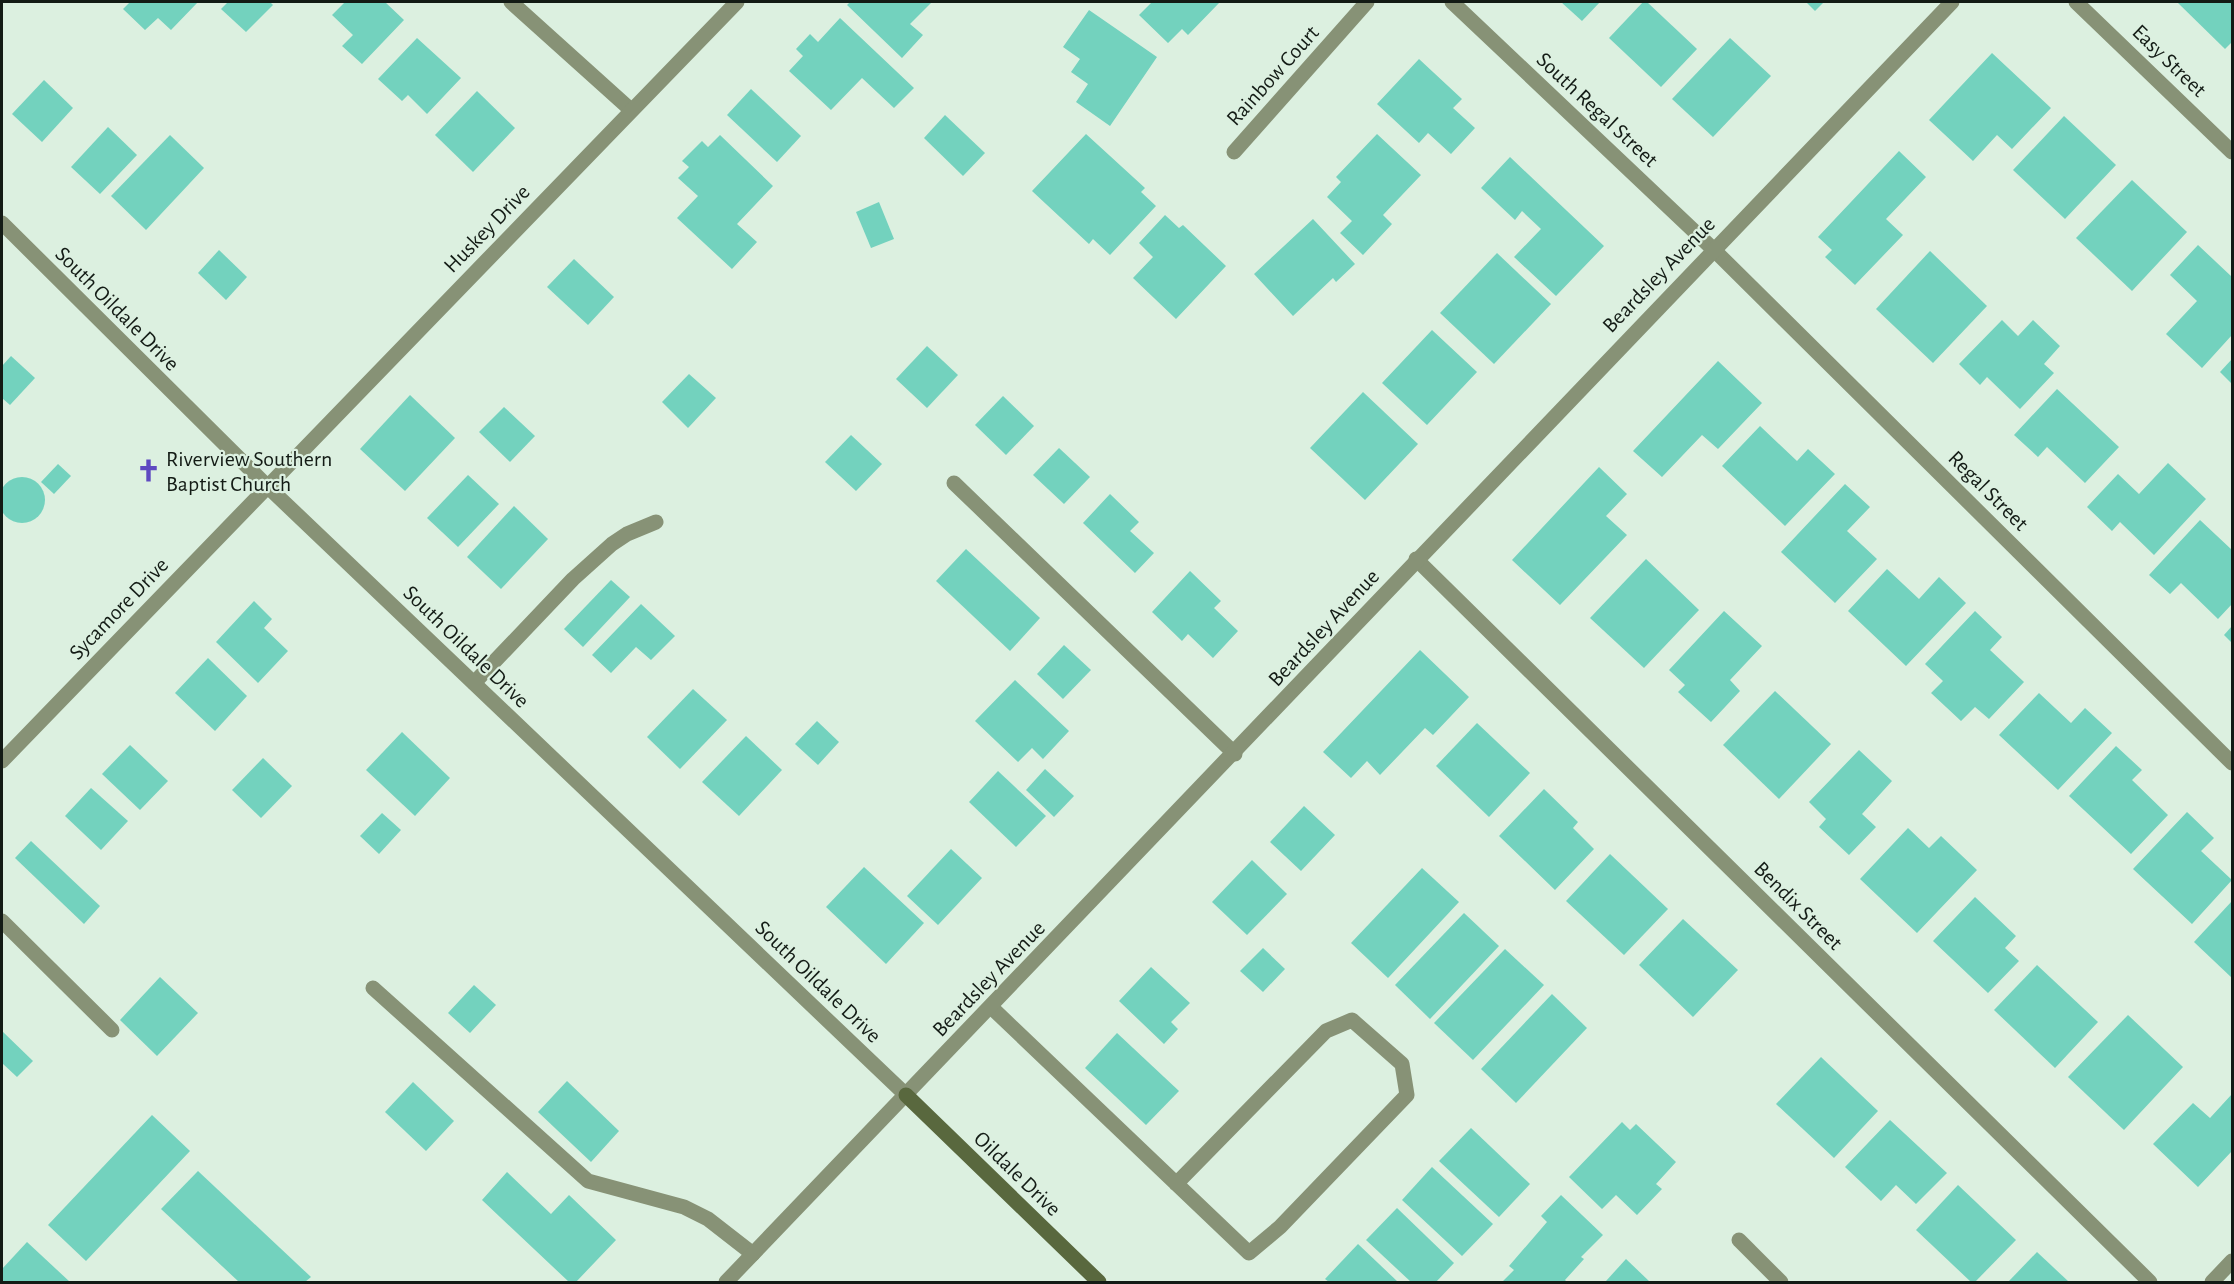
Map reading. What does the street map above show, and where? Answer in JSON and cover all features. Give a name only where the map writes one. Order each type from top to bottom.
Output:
[{"type":"street","points":[[511,2],[631,110]]},
{"type":"street","name":"Huskey Drive","points":[[267,486],[737,2]]},
{"type":"street","name":"Rainbow Court","points":[[1234,152],[1367,2]]},
{"type":"street","name":"South Regal Street","points":[[1452,2],[1713,249]]},
{"type":"street","name":"Beardsley Avenue","points":[[726,1282],[1235,754],[1416,559],[1952,2]]},
{"type":"street","name":"Easy Street","points":[[2076,2],[2232,152]]},
{"type":"street","name":"South Oildale Drive","points":[[2,224],[267,486],[906,1095]]},
{"type":"street","name":"Regal Street","points":[[1713,249],[2232,763]]},
{"type":"street","points":[[954,483],[1235,754]]},
{"type":"street","name":"Sycamore Drive","points":[[2,761],[267,486]]},
{"type":"street","points":[[474,683],[573,579],[612,544],[627,534],[656,522]]},
{"type":"street","name":"Bendix Street","points":[[1416,559],[2150,1282]]},
{"type":"street","points":[[2,921],[112,1030]]},
{"type":"street","points":[[373,988],[588,1181],[684,1208],[708,1220],[753,1254]]},
{"type":"street","points":[[991,1007],[1176,1184],[1249,1253],[1280,1227],[1407,1095],[1402,1064],[1352,1020],[1326,1031],[1176,1184]]},
{"type":"street","name":"Oildale Drive","points":[[906,1095],[1099,1282]]},
{"type":"street","points":[[1739,1240],[1781,1282]]},
{"type":"street","points":[[2212,1282],[2232,1261]]},
{"type":"building","points":[[130,2],[198,2],[171,30],[158,18],[145,30],[123,9]]},
{"type":"building","points":[[228,2],[270,2],[273,5],[246,32],[221,9]]},
{"type":"building","points":[[345,2],[385,2],[404,20],[362,64],[342,46],[353,35],[332,15]]},
{"type":"building","points":[[850,2],[932,2],[910,24],[923,35],[902,58],[847,5]]},
{"type":"building","points":[[1152,2],[1220,2],[1188,35],[1182,29],[1168,43],[1139,15]]},
{"type":"building","points":[[1561,2],[1600,2],[1582,21]]},
{"type":"building","points":[[1643,2],[1647,2],[1697,49],[1661,87],[1609,38]]},
{"type":"building","points":[[1806,2],[1824,2],[1815,11]]},
{"type":"building","points":[[2177,2],[2232,2],[2232,42],[2225,49]]},
{"type":"building","points":[[1089,10],[1157,57],[1110,126],[1076,102],[1088,84],[1071,72],[1080,59],[1063,47]]},
{"type":"building","points":[[840,18],[914,88],[894,108],[862,78],[831,110],[789,71],[803,56],[796,49],[810,34],[818,42]]},
{"type":"building","points":[[417,38],[461,78],[427,114],[408,95],[402,101],[378,79]]},
{"type":"building","points":[[1730,38],[1771,76],[1713,137],[1672,99]]},
{"type":"building","points":[[1992,53],[2051,108],[2012,149],[1997,135],[1973,161],[1929,120]]},
{"type":"building","points":[[1419,59],[1462,99],[1453,108],[1475,128],[1451,154],[1428,133],[1419,143],[1377,104]]},
{"type":"building","points":[[44,80],[73,108],[42,142],[12,114]]},
{"type":"building","points":[[751,89],[801,136],[777,162],[727,115]]},
{"type":"building","points":[[477,91],[515,128],[473,172],[435,135]]},
{"type":"building","points":[[945,115],[985,153],[963,176],[924,138]]},
{"type":"building","points":[[2064,116],[2116,165],[2065,219],[2013,170]]},
{"type":"building","points":[[108,127],[137,155],[100,194],[71,167]]},
{"type":"building","points":[[1086,134],[1145,188],[1141,192],[1156,206],[1110,255],[1093,239],[1089,244],[1032,191]]},
{"type":"building","points":[[1377,134],[1421,175],[1383,215],[1392,224],[1363,255],[1340,233],[1352,221],[1327,197],[1341,182],[1336,177]]},
{"type":"building","points":[[170,135],[204,168],[146,230],[111,196]]},
{"type":"building","points":[[720,135],[773,186],[737,224],[757,242],[732,269],[677,218],[698,196],[678,178],[689,167],[682,161],[702,141],[708,147]]},
{"type":"building","points":[[1899,151],[1926,177],[1886,219],[1903,235],[1855,285],[1825,257],[1832,250],[1818,237]]},
{"type":"building","points":[[1510,157],[1604,246],[1556,296],[1514,257],[1541,229],[1522,211],[1515,220],[1481,188]]},
{"type":"building","points":[[2132,180],[2187,232],[2132,291],[2076,238]]},
{"type":"building","points":[[879,202],[894,239],[871,248],[856,212]]},
{"type":"building","points":[[1165,215],[1179,228],[1183,225],[1226,266],[1176,319],[1133,278],[1153,257],[1139,243]]},
{"type":"building","points":[[1313,219],[1355,264],[1336,282],[1333,278],[1293,316],[1254,274]]},
{"type":"building","points":[[2198,245],[2232,277],[2232,335],[2202,368],[2166,334],[2197,301],[2170,275]]},
{"type":"building","points":[[219,250],[247,277],[226,300],[198,273]]},
{"type":"building","points":[[1930,251],[1987,306],[1933,363],[1876,309]]},
{"type":"building","points":[[1497,253],[1551,304],[1494,364],[1440,313]]},
{"type":"building","points":[[574,259],[614,297],[588,325],[547,287]]},
{"type":"building","points":[[2002,320],[2018,336],[2033,320],[2060,346],[2044,364],[2054,373],[2020,409],[1987,377],[1980,385],[1959,364]]},
{"type":"building","points":[[1432,330],[1477,372],[1427,425],[1382,383]]},
{"type":"building","points":[[927,346],[958,375],[927,408],[896,379]]},
{"type":"building","points":[[11,356],[35,378],[10,405],[2,398],[2,366]]},
{"type":"building","points":[[2232,359],[2232,384],[2220,372]]},
{"type":"building","points":[[1718,361],[1762,403],[1718,449],[1702,435],[1662,477],[1633,451]]},
{"type":"building","points":[[689,374],[716,398],[688,428],[662,402]]},
{"type":"building","points":[[2057,389],[2119,447],[2085,483],[2047,447],[2038,457],[2014,435]]},
{"type":"building","points":[[1363,392],[1418,444],[1365,500],[1310,448]]},
{"type":"building","points":[[410,395],[455,438],[405,491],[360,449]]},
{"type":"building","points":[[1003,396],[1034,426],[1006,455],[975,425]]},
{"type":"building","points":[[504,407],[535,436],[510,462],[479,432]]},
{"type":"building","points":[[1760,426],[1797,461],[1808,449],[1835,474],[1785,526],[1722,466]]},
{"type":"building","points":[[851,435],[882,464],[856,491],[825,462]]},
{"type":"building","points":[[1059,448],[1090,477],[1064,504],[1033,475]]},
{"type":"building","points":[[2168,463],[2206,499],[2154,555],[2120,522],[2112,531],[2087,507],[2118,474],[2139,494]]},
{"type":"building","points":[[58,464],[71,476],[54,494],[41,482]]},
{"type":"building","points":[[1599,467],[1627,494],[1606,516],[1627,535],[1560,605],[1512,560]]},
{"type":"building","points":[[468,475],[499,504],[458,547],[427,518]]},
{"type":"building","points":[[22,477],[38,484],[45,500],[38,516],[22,523],[6,516],[-1,500],[6,484]]},
{"type":"building","points":[[1845,484],[1870,507],[1847,531],[1877,559],[1835,603],[1781,552]]},
{"type":"building","points":[[1110,494],[1139,522],[1130,531],[1154,553],[1135,573],[1083,523]]},
{"type":"building","points":[[514,506],[548,539],[501,589],[467,557]]},
{"type":"building","points":[[2200,520],[2232,550],[2232,604],[2218,619],[2181,583],[2170,594],[2149,575]]},
{"type":"building","points":[[966,549],[1040,618],[1010,651],[936,581]]},
{"type":"building","points":[[1646,559],[1699,610],[1644,668],[1590,618]]},
{"type":"building","points":[[1887,569],[1919,599],[1939,577],[1966,603],[1906,666],[1848,611]]},
{"type":"building","points":[[1190,571],[1221,601],[1214,608],[1238,631],[1213,658],[1188,634],[1182,641],[1152,612]]},
{"type":"building","points":[[611,580],[630,597],[583,647],[564,629]]},
{"type":"building","points":[[254,601],[272,619],[264,628],[288,651],[258,683],[216,642]]},
{"type":"building","points":[[641,604],[675,636],[651,660],[636,647],[611,673],[592,655]]},
{"type":"building","points":[[1724,611],[1762,646],[1730,680],[1740,691],[1711,722],[1678,692],[1685,685],[1669,670]]},
{"type":"building","points":[[1975,611],[2002,637],[1990,650],[2024,682],[1989,719],[1975,707],[1961,721],[1931,693],[1943,681],[1925,664]]},
{"type":"building","points":[[2232,626],[2232,643],[2224,635]]},
{"type":"building","points":[[1064,645],[1091,670],[1063,699],[1037,674]]},
{"type":"building","points":[[1420,650],[1469,697],[1433,735],[1425,728],[1380,775],[1367,761],[1351,778],[1323,752]]},
{"type":"building","points":[[208,658],[247,696],[215,731],[175,693]]},
{"type":"building","points":[[1015,680],[1069,731],[1043,759],[1032,748],[1018,762],[975,721]]},
{"type":"building","points":[[693,689],[727,720],[680,769],[647,737]]},
{"type":"building","points":[[1775,691],[1831,744],[1779,799],[1723,745]]},
{"type":"building","points":[[2039,693],[2071,723],[2085,708],[2112,733],[2058,790],[1999,735]]},
{"type":"building","points":[[817,721],[839,742],[818,765],[795,744]]},
{"type":"building","points":[[1477,723],[1530,773],[1489,817],[1436,766]]},
{"type":"building","points":[[402,732],[450,778],[415,816],[366,770]]},
{"type":"building","points":[[746,736],[782,770],[739,816],[702,782]]},
{"type":"building","points":[[130,745],[168,781],[140,810],[102,774]]},
{"type":"building","points":[[2116,746],[2142,770],[2132,780],[2168,815],[2131,854],[2069,796]]},
{"type":"building","points":[[1859,750],[1892,781],[1862,814],[1876,827],[1849,855],[1819,827],[1826,819],[1809,802]]},
{"type":"building","points":[[263,758],[292,786],[261,818],[232,790]]},
{"type":"building","points":[[1045,769],[1074,796],[1054,817],[1026,790]]},
{"type":"building","points":[[998,771],[1046,816],[1016,847],[969,802]]},
{"type":"building","points":[[91,788],[128,821],[101,850],[65,816]]},
{"type":"building","points":[[1544,789],[1578,822],[1573,828],[1594,849],[1555,890],[1499,836]]},
{"type":"building","points":[[1304,806],[1335,835],[1301,871],[1270,842]]},
{"type":"building","points":[[2187,812],[2214,838],[2201,851],[2232,880],[2192,924],[2133,869]]},
{"type":"building","points":[[382,813],[401,830],[379,854],[360,836]]},
{"type":"building","points":[[1908,828],[1929,848],[1941,836],[1977,870],[1917,933],[1860,879]]},
{"type":"building","points":[[31,841],[100,906],[84,924],[15,858]]},
{"type":"building","points":[[951,849],[982,878],[938,925],[907,896]]},
{"type":"building","points":[[1610,854],[1668,909],[1624,955],[1566,901]]},
{"type":"building","points":[[1252,860],[1287,894],[1247,935],[1212,902]]},
{"type":"building","points":[[864,867],[924,923],[886,964],[826,907]]},
{"type":"building","points":[[1422,868],[1459,902],[1388,978],[1351,943]]},
{"type":"building","points":[[1975,897],[2016,936],[2005,948],[2019,961],[1988,993],[1933,941]]},
{"type":"building","points":[[2232,901],[2232,978],[2194,942]]},
{"type":"building","points":[[1464,913],[1499,946],[1430,1019],[1395,985]]},
{"type":"building","points":[[1683,919],[1738,970],[1693,1017],[1639,965]]},
{"type":"building","points":[[1263,948],[1285,969],[1263,992],[1240,971]]},
{"type":"building","points":[[1505,949],[1544,985],[1473,1060],[1434,1023]]},
{"type":"building","points":[[2037,965],[2098,1022],[2055,1068],[1994,1010]]},
{"type":"building","points":[[1151,967],[1190,1003],[1171,1022],[1178,1029],[1164,1044],[1119,1001]]},
{"type":"building","points":[[160,977],[198,1013],[157,1056],[120,1020]]},
{"type":"building","points":[[474,985],[496,1005],[470,1033],[448,1013]]},
{"type":"building","points":[[1552,994],[1587,1028],[1516,1103],[1481,1069]]},
{"type":"building","points":[[2128,1015],[2183,1067],[2124,1130],[2068,1077]]},
{"type":"building","points":[[2,1031],[33,1061],[17,1077],[2,1063]]},
{"type":"building","points":[[1117,1033],[1179,1091],[1146,1125],[1085,1068]]},
{"type":"building","points":[[1821,1057],[1878,1111],[1834,1158],[1776,1104]]},
{"type":"building","points":[[567,1081],[619,1131],[591,1162],[538,1112]]},
{"type":"building","points":[[413,1082],[454,1121],[426,1151],[385,1112]]},
{"type":"building","points":[[2232,1094],[2232,1151],[2198,1187],[2153,1144],[2193,1103],[2210,1118]]},
{"type":"building","points":[[152,1115],[190,1151],[86,1261],[48,1225]]},
{"type":"building","points":[[1890,1120],[1947,1173],[1916,1204],[1896,1185],[1881,1201],[1845,1167]]},
{"type":"building","points":[[1622,1122],[1630,1130],[1636,1124],[1676,1162],[1656,1184],[1662,1189],[1637,1215],[1616,1195],[1602,1209],[1569,1177]]},
{"type":"building","points":[[1471,1128],[1530,1184],[1499,1217],[1439,1161]]},
{"type":"building","points":[[1432,1167],[1493,1224],[1462,1256],[1402,1200]]},
{"type":"building","points":[[198,1171],[311,1277],[305,1282],[239,1282],[161,1209]]},
{"type":"building","points":[[507,1172],[551,1214],[569,1195],[616,1240],[576,1282],[569,1282],[482,1200]]},
{"type":"building","points":[[1958,1185],[2016,1240],[1975,1282],[1971,1282],[1916,1230]]},
{"type":"building","points":[[1561,1195],[1603,1235],[1581,1257],[1584,1259],[1565,1280],[1567,1282],[1502,1282],[1514,1270],[1509,1266],[1547,1222],[1541,1216]]},
{"type":"building","points":[[1397,1208],[1454,1263],[1436,1282],[1411,1282],[1366,1240]]},
{"type":"building","points":[[27,1242],[70,1282],[2,1282],[2,1269]]},
{"type":"building","points":[[1358,1244],[1398,1282],[1329,1282],[1325,1279]]},
{"type":"building","points":[[2037,1252],[2069,1282],[2008,1282]]},
{"type":"building","points":[[1626,1259],[1650,1282],[1606,1281]]},
{"type":"place","name":"Riverview Southern Baptist Church","points":[[148,471]]}]
